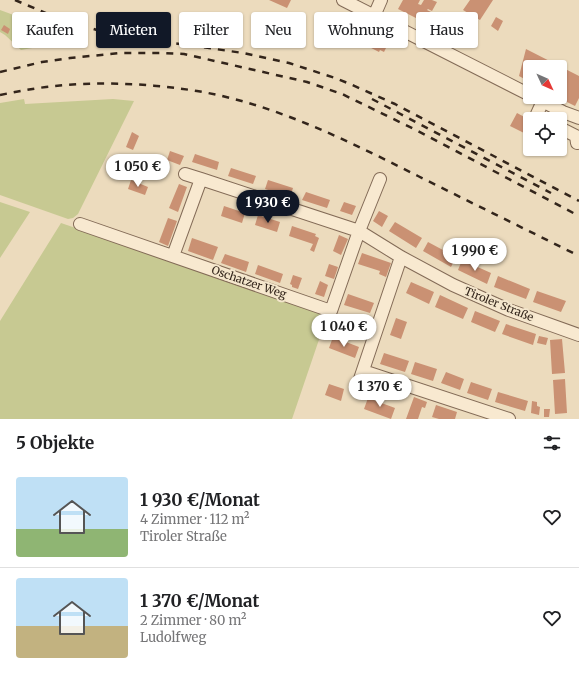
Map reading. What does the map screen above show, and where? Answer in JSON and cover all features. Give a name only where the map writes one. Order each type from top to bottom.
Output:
[{"type":"street","points":[[343,0],[366,12]]},
{"type":"street","points":[[376,12],[381,0]]},
{"type":"street","points":[[408,33],[523,91]]},
{"type":"street","points":[[548,104],[579,118]]},
{"type":"street","points":[[567,132],[576,136],[577,143]]},
{"type":"street","name":"Tiroler Straße","points":[[185,174],[359,231],[401,257],[453,285],[509,310],[579,335]]},
{"type":"street","points":[[173,256],[201,179]]},
{"type":"street","name":"Oschatzer Weg","points":[[80,224],[331,311],[359,231],[380,179]]},
{"type":"street","points":[[401,257],[361,376],[509,419]]},
{"type":"green space","points":[[0,10],[12,14],[12,42],[0,32]]},
{"type":"green space","points":[[19,48],[32,48],[21,50]]},
{"type":"green space","points":[[24,99],[25,104],[113,99],[134,101],[78,214],[73,218],[68,219],[0,195],[0,103]]},
{"type":"green space","points":[[0,202],[30,212],[0,258]]},
{"type":"green space","points":[[61,223],[322,312],[326,319],[292,419],[0,419],[0,321]]},
{"type":"building","points":[[269,0],[291,0],[287,8]]},
{"type":"building","points":[[403,0],[420,0],[418,4],[421,5],[424,0],[432,0],[437,2],[432,11],[427,10],[431,12],[416,12],[416,18],[408,14],[408,12],[398,9]]},
{"type":"building","points":[[470,0],[493,0],[480,20],[478,19],[478,12],[466,12],[463,10]]},
{"type":"building","points":[[496,17],[503,21],[498,31],[491,26]]},
{"type":"building","points":[[4,25],[10,29],[8,34],[1,30]]},
{"type":"building","points":[[371,48],[386,48],[384,52],[380,50],[379,52]]},
{"type":"building","points":[[526,49],[548,60],[523,60]]},
{"type":"building","points":[[523,61],[523,78],[519,76]]},
{"type":"building","points":[[567,70],[579,76],[579,98],[575,106],[567,102]]},
{"type":"building","points":[[517,113],[523,116],[523,132],[510,126]]},
{"type":"building","points":[[132,132],[139,136],[133,150],[126,147]]},
{"type":"building","points":[[170,151],[184,156],[180,165],[167,160]]},
{"type":"building","points":[[195,154],[219,162],[217,170],[192,162]]},
{"type":"building","points":[[142,164],[149,166],[146,174],[139,172]]},
{"type":"building","points":[[231,168],[256,176],[253,184],[228,176]]},
{"type":"building","points":[[131,180],[148,187],[145,195],[128,189]]},
{"type":"building","points":[[268,180],[293,188],[290,197],[265,189]]},
{"type":"building","points":[[179,184],[187,187],[178,212],[169,208]]},
{"type":"building","points":[[306,192],[330,200],[327,208],[302,200]]},
{"type":"building","points":[[344,202],[356,206],[352,215],[340,211]]},
{"type":"building","points":[[224,206],[245,213],[242,223],[221,216]]},
{"type":"building","points":[[379,211],[388,216],[382,227],[373,221]]},
{"type":"building","points":[[258,215],[280,222],[277,232],[255,225]]},
{"type":"building","points":[[168,218],[177,221],[168,246],[159,242]]},
{"type":"building","points":[[395,222],[422,238],[416,248],[389,231]]},
{"type":"building","points":[[292,226],[316,234],[315,236],[319,238],[314,252],[310,250],[313,244],[289,236]]},
{"type":"building","points":[[339,235],[348,239],[341,255],[333,251]]},
{"type":"building","points":[[192,238],[218,247],[213,260],[188,251]]},
{"type":"building","points":[[428,242],[456,257],[451,267],[423,251]]},
{"type":"building","points":[[362,253],[391,263],[386,277],[379,274],[380,271],[358,264]]},
{"type":"building","points":[[225,254],[249,262],[246,272],[221,263]]},
{"type":"building","points":[[462,260],[491,273],[487,284],[458,270]]},
{"type":"building","points":[[329,264],[338,267],[334,279],[325,276]]},
{"type":"building","points":[[258,265],[283,274],[280,283],[255,274]]},
{"type":"building","points":[[293,275],[302,278],[298,289],[292,287],[290,284]]},
{"type":"building","points":[[498,276],[530,289],[526,299],[494,287]]},
{"type":"building","points":[[320,281],[328,285],[324,297],[315,294]]},
{"type":"building","points":[[411,282],[434,292],[429,304],[406,293]]},
{"type":"building","points":[[537,291],[566,301],[561,312],[533,302]]},
{"type":"building","points":[[348,294],[374,303],[370,313],[344,305]]},
{"type":"building","points":[[440,295],[468,308],[463,319],[435,307]]},
{"type":"building","points":[[475,311],[500,321],[495,332],[471,322]]},
{"type":"building","points":[[396,318],[407,322],[401,339],[390,335]]},
{"type":"building","points":[[506,324],[536,334],[533,345],[502,334]]},
{"type":"building","points":[[539,336],[548,338],[546,345],[537,343]]},
{"type":"building","points":[[333,337],[359,347],[355,358],[329,348]]},
{"type":"building","points":[[562,339],[565,373],[552,374],[550,340]]},
{"type":"building","points":[[384,353],[409,361],[405,372],[380,364]]},
{"type":"building","points":[[415,362],[437,369],[433,381],[411,374]]},
{"type":"building","points":[[446,372],[464,379],[460,390],[441,383]]},
{"type":"building","points":[[565,379],[567,413],[555,414],[553,380]]},
{"type":"building","points":[[471,382],[492,389],[488,400],[467,393]]},
{"type":"building","points":[[329,384],[344,389],[341,401],[325,395]]},
{"type":"building","points":[[498,392],[528,401],[525,411],[495,402]]},
{"type":"building","points":[[414,397],[427,402],[425,408],[422,407],[418,419],[406,419]]},
{"type":"building","points":[[368,398],[395,408],[391,419],[364,409]]},
{"type":"building","points":[[532,401],[537,402],[537,406],[540,407],[539,415],[531,413]]},
{"type":"building","points":[[436,405],[457,412],[455,419],[439,419],[432,417]]},
{"type":"building","points":[[544,409],[550,409],[549,417],[544,417]]},
{"type":"railway","points":[[15,0],[62,20],[111,34],[243,53],[289,63],[335,78],[395,104],[579,201]]},
{"type":"railway","points":[[0,72],[42,62],[70,58],[121,53],[162,53],[184,54],[307,82],[342,94],[418,131],[579,216]]},
{"type":"railway","points":[[0,95],[65,85],[121,84],[159,86],[197,91],[255,105],[283,114],[338,137],[579,256]]},
{"type":"railway","points":[[372,99],[551,193]]}]
